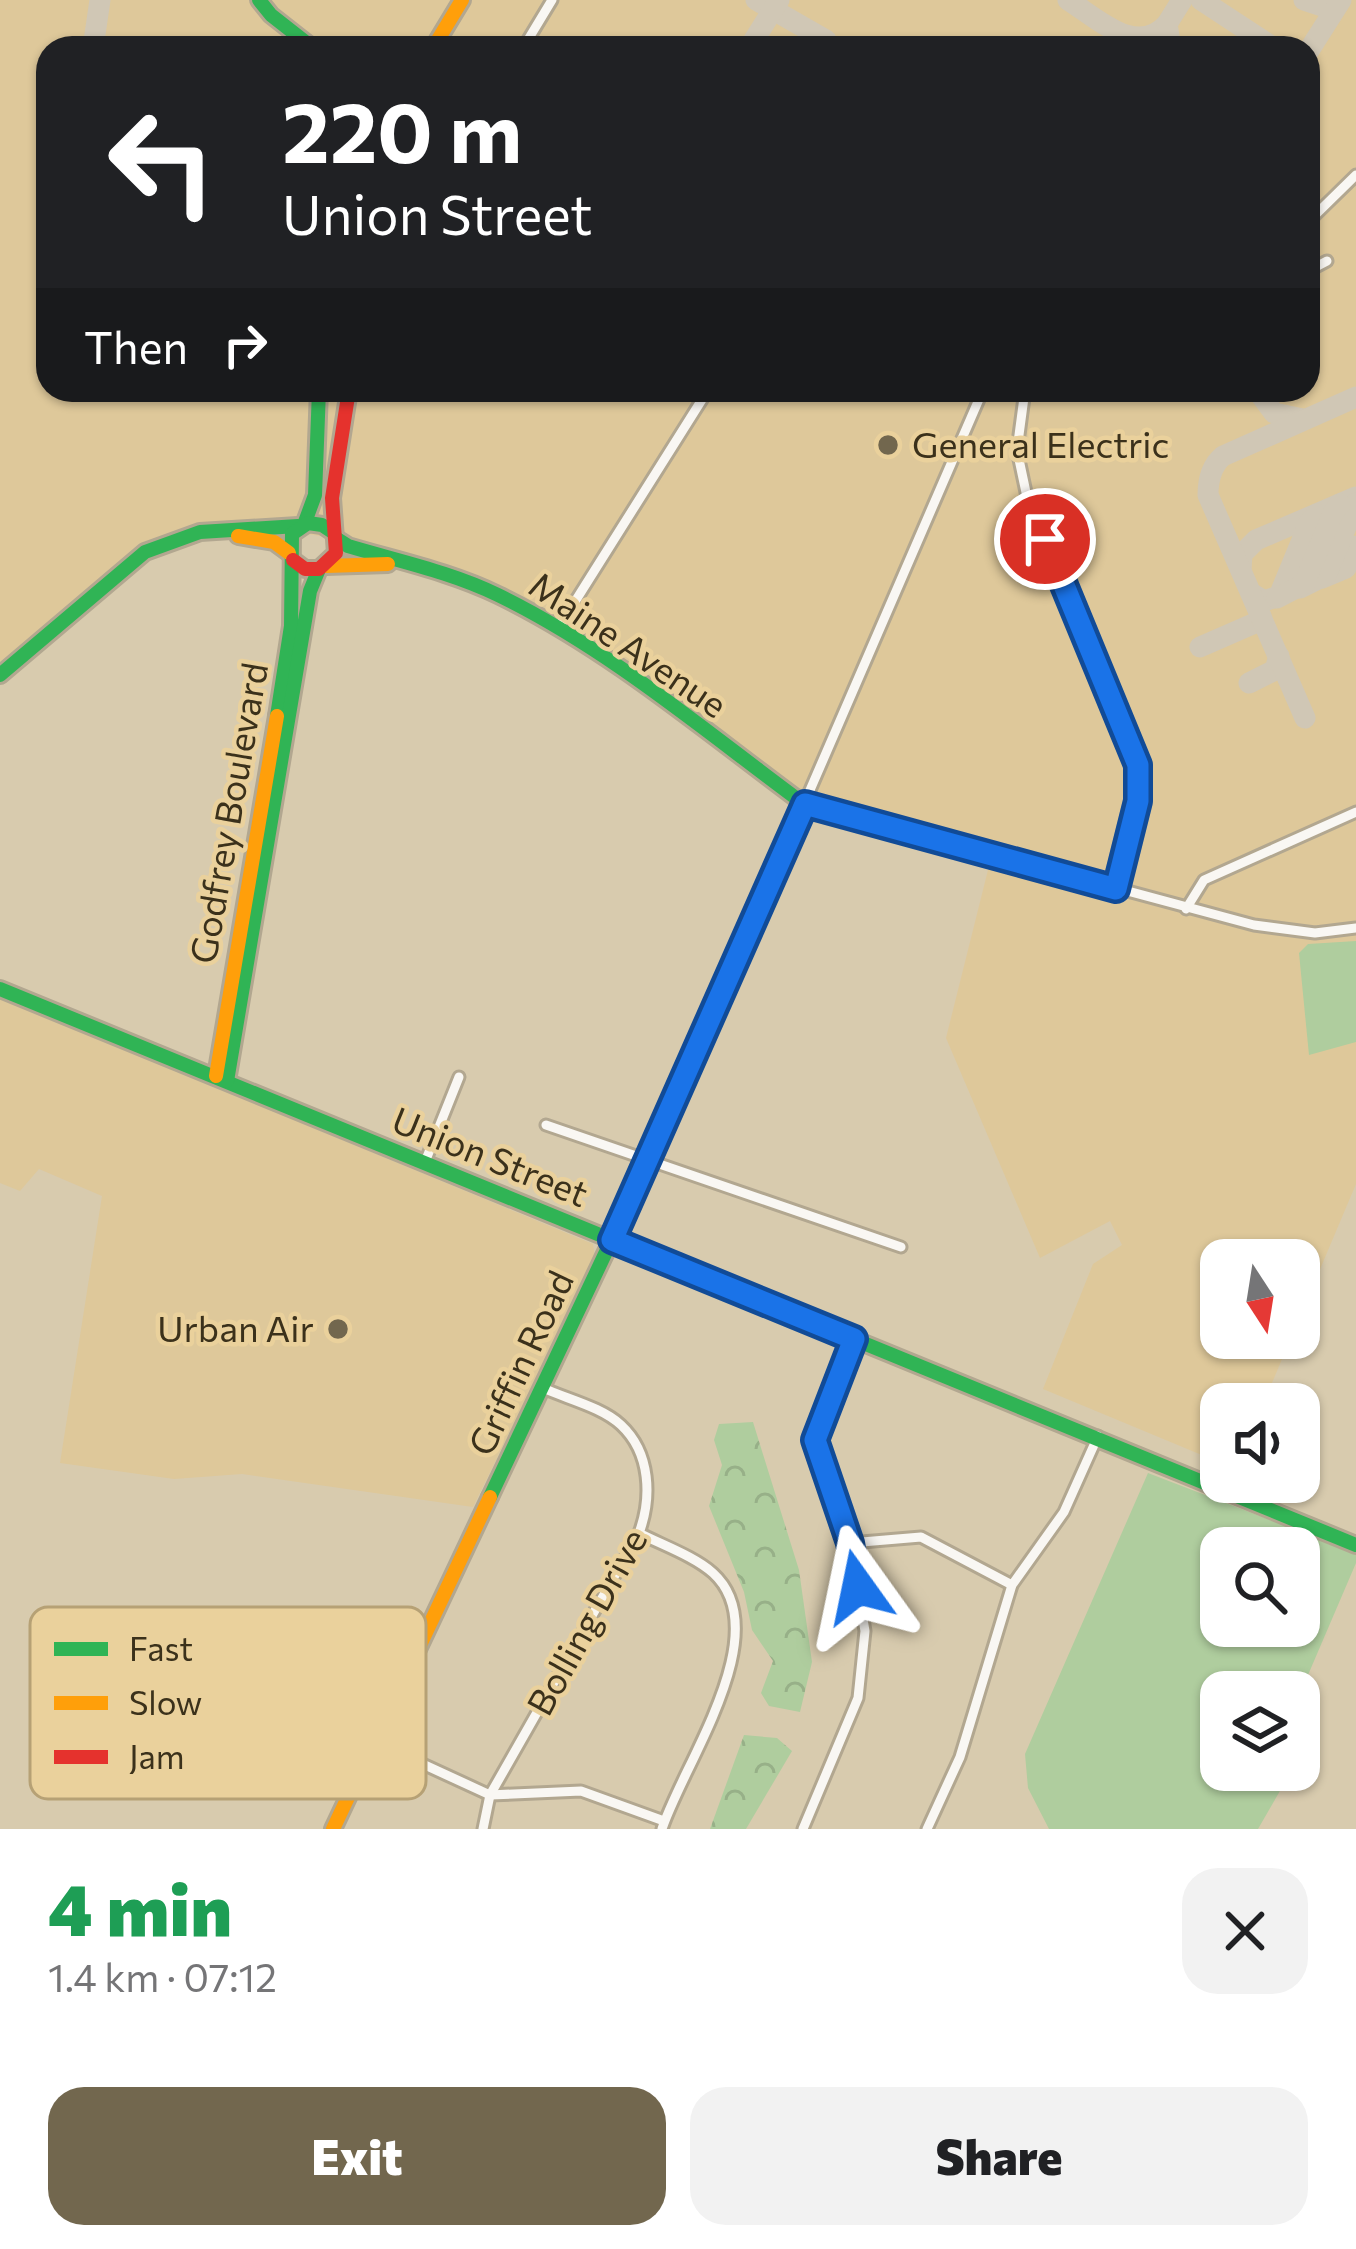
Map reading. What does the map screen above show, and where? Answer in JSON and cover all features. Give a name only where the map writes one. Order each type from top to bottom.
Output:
[{"type":"street","points":[[259,0],[298,36]]},
{"type":"street","points":[[440,36],[462,0]]},
{"type":"street","points":[[530,36],[552,0]]},
{"type":"street","points":[[1320,210],[1356,176]]},
{"type":"street","points":[[1320,265],[1327,261]]},
{"type":"street","points":[[291,557],[290,538],[315,495],[319,402]]},
{"type":"street","points":[[196,533],[260,539],[283,546],[305,568],[323,568],[336,553],[332,498],[347,402]]},
{"type":"street","points":[[559,627],[700,402]]},
{"type":"street","name":"Griffin Road","points":[[426,1633],[650,1159],[977,402]]},
{"type":"street","points":[[1023,402],[1017,450],[1027,496],[1138,765],[1138,801],[1116,889]]},
{"type":"street","points":[[0,675],[35,652],[134,561],[168,541],[196,533],[302,524],[324,524],[335,536]]},
{"type":"street","name":"Maine Avenue","points":[[335,536],[348,546],[494,593],[559,627],[805,804]]},
{"type":"street","name":"Godfrey Boulevard","points":[[222,1078],[287,659],[293,605],[291,557]]},
{"type":"street","name":"Maine Avenue","points":[[323,568],[405,562]]},
{"type":"street","name":"Godfrey Boulevard","points":[[222,1078],[310,591],[323,568]]},
{"type":"street","points":[[805,804],[1254,925],[1315,933],[1356,928]]},
{"type":"street","points":[[1186,908],[1204,880],[1356,812]]},
{"type":"street","name":"Union Street","points":[[0,989],[1098,1436],[1356,1546]]},
{"type":"street","points":[[425,1162],[459,1077]]},
{"type":"street","points":[[546,1125],[902,1246]]},
{"type":"street","points":[[803,1829],[858,1698],[866,1631],[850,1543],[815,1440],[854,1339]]},
{"type":"street","name":"Bolling Drive","points":[[483,1829],[490,1795],[639,1533],[648,1509],[648,1478],[623,1426],[543,1388]]},
{"type":"street","points":[[926,1829],[960,1757],[1012,1586],[1064,1512],[1098,1436]]},
{"type":"street","points":[[426,1766],[490,1795],[581,1791],[663,1825],[717,1705],[738,1636],[733,1605],[714,1573],[639,1533]]},
{"type":"street","points":[[850,1543],[921,1537],[1012,1586]]},
{"type":"street","name":"Griffin Road","points":[[333,1829],[347,1799]]},
{"type":"shaded area","points":[[0,0],[1356,0],[1356,1184],[1320,1269],[1320,1239],[1200,1239],[1200,1359],[1282,1359],[1272,1383],[1200,1383],[1200,1454],[1043,1389],[1093,1264],[1122,1245],[1110,1221],[1040,1258],[946,1038],[988,870],[991,840],[821,803],[581,632],[339,539],[263,527],[210,525],[161,537],[104,579],[18,655],[0,665]]},
{"type":"shaded area","points":[[0,998],[593,1244],[595,1258],[473,1507],[242,1474],[174,1479],[60,1463],[102,1196],[39,1169],[20,1191],[0,1183]]},
{"type":"green space","points":[[1356,941],[1356,1042],[1309,1055],[1299,953],[1308,944]]},
{"type":"green space","points":[[753,1422],[799,1570],[812,1662],[800,1712],[769,1706],[761,1693],[773,1661],[752,1630],[744,1592],[709,1506],[722,1465],[714,1440],[719,1424]]},
{"type":"green space","points":[[1148,1473],[1200,1493],[1200,1503],[1226,1503],[1288,1527],[1200,1527],[1200,1647],[1320,1647],[1310,1671],[1200,1671],[1200,1791],[1280,1791],[1258,1829],[1049,1829],[1028,1788],[1025,1754]]},
{"type":"green space","points":[[1320,1539],[1356,1553],[1320,1647]]},
{"type":"green space","points":[[744,1735],[777,1738],[792,1751],[746,1829],[710,1829]]},
{"type":"taxiway","points":[[95,36],[100,0]]},
{"type":"taxiway","points":[[756,0],[819,36]]},
{"type":"taxiway","points":[[756,36],[779,0]]},
{"type":"taxiway","points":[[1068,0],[1130,36]]},
{"type":"taxiway","points":[[1167,24],[1182,0]]},
{"type":"taxiway","points":[[1201,0],[1256,36]]},
{"type":"taxiway","points":[[1304,0],[1322,6],[1339,0]]},
{"type":"taxiway","points":[[1318,36],[1341,0]]},
{"type":"taxiway","points":[[1146,36],[1167,24],[1169,36]]},
{"type":"taxiway","points":[[1305,718],[1208,495],[1209,484],[1223,456],[1356,397]]},
{"type":"taxiway","points":[[1266,402],[1274,413],[1303,419]]},
{"type":"taxiway","points":[[1241,570],[1242,554],[1256,540],[1356,497]]},
{"type":"taxiway","points":[[1300,588],[1326,575],[1356,503]]},
{"type":"taxiway","points":[[1277,598],[1304,584],[1340,504]]},
{"type":"taxiway","points":[[1251,593],[1264,601],[1279,596],[1317,514]]},
{"type":"taxiway","points":[[1322,578],[1346,568],[1356,546]]},
{"type":"taxiway","points":[[1200,647],[1261,616]]},
{"type":"taxiway","points":[[1249,683],[1275,670],[1279,656]]},
{"type":"traffic: fast","points":[[259,0],[298,36]]},
{"type":"traffic: fast","points":[[305,522],[315,495],[319,402]]},
{"type":"traffic: fast","points":[[277,716],[291,626],[292,534],[308,523],[334,533]]},
{"type":"traffic: fast","points":[[0,675],[145,552],[200,532],[298,526]]},
{"type":"traffic: fast","points":[[337,539],[462,580],[539,616],[656,692],[804,804],[650,1159],[490,1497]]},
{"type":"traffic: fast","points":[[227,1081],[310,591],[319,569]]},
{"type":"traffic: fast","points":[[0,989],[1356,1545]]},
{"type":"traffic: slow","points":[[440,36],[462,0]]},
{"type":"traffic: slow","points":[[238,536],[274,542],[289,553]]},
{"type":"traffic: slow","points":[[326,566],[388,564]]},
{"type":"traffic: slow","points":[[216,1076],[277,716]]},
{"type":"traffic: slow","points":[[426,1632],[490,1497]]},
{"type":"traffic: slow","points":[[333,1829],[347,1799]]},
{"type":"traffic: jam","points":[[293,560],[305,569],[319,569],[336,553],[332,498],[347,402]]},
{"type":"place","name":"General Electric","points":[[888,445]]},
{"type":"place","name":"Urban Air","points":[[338,1329]]},
{"type":"route","points":[[858,1587],[850,1543],[815,1440],[854,1339],[612,1240],[805,804],[1116,889],[1138,801],[1138,765],[1045,539]]}]
